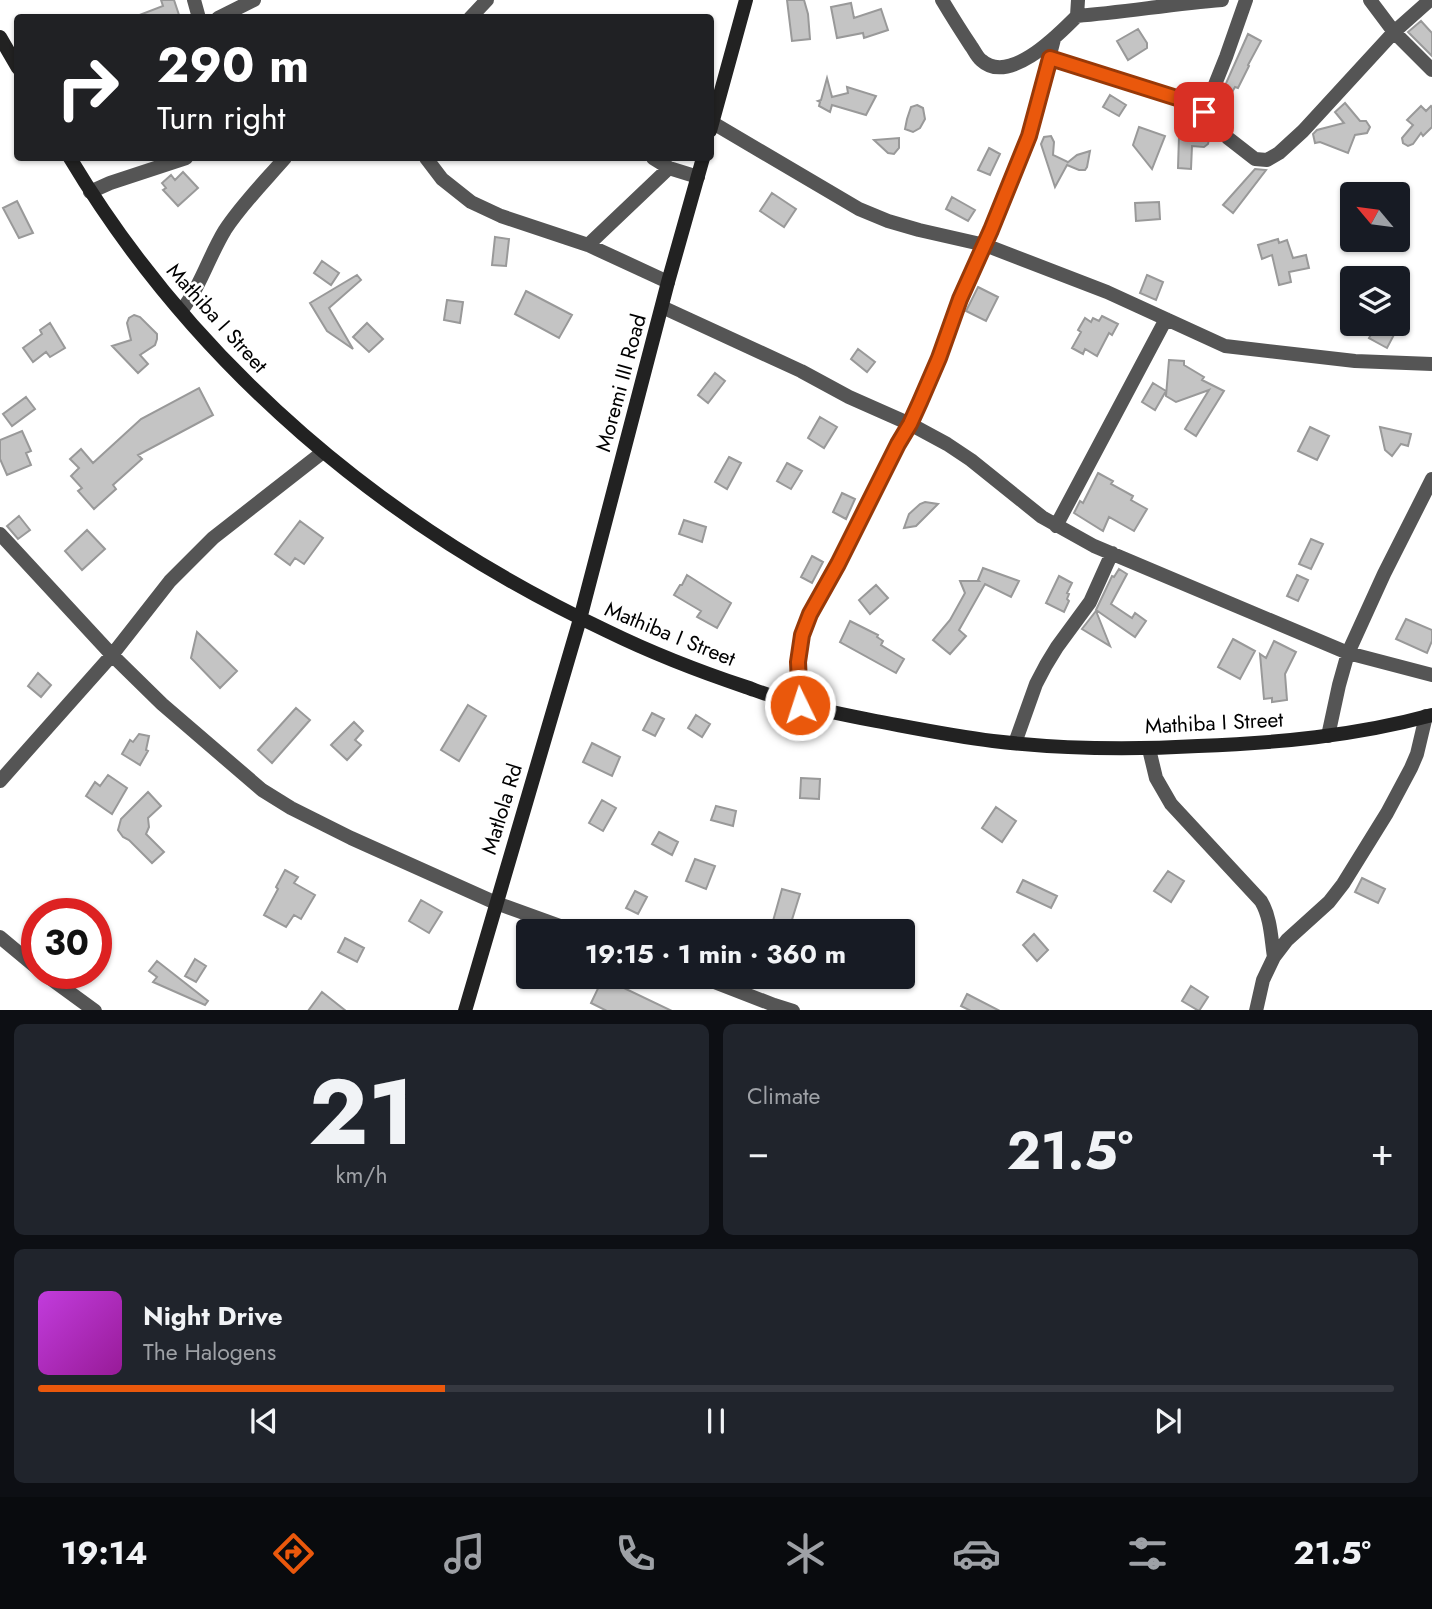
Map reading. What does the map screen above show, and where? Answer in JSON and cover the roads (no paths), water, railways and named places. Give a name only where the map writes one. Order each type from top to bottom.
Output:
[{"type":"street","points":[[226,14],[254,0]]},
{"type":"street","points":[[714,120],[746,0]]},
{"type":"street","points":[[942,0],[981,61],[1004,67],[1016,65],[1054,39],[1077,16],[1222,0]]},
{"type":"street","points":[[1077,16],[1078,0]]},
{"type":"street","points":[[1204,112],[1245,0]]},
{"type":"street","points":[[1370,0],[1394,32],[1432,70]]},
{"type":"street","points":[[1050,58],[1180,99],[1204,112],[1228,138],[1255,159],[1267,160],[1303,131],[1394,32],[1430,0]]},
{"type":"street","points":[[800,705],[798,662],[802,635],[810,614],[910,424],[939,358],[960,299],[1029,136],[1054,39]]},
{"type":"street","points":[[1,41],[14,62]]},
{"type":"street","points":[[714,128],[859,209],[919,230],[985,244],[1107,292],[1225,346],[1355,361],[1432,364]]},
{"type":"street","name":"Mathiba I Street","points":[[72,161],[120,235],[181,311],[257,394],[323,452],[409,517],[473,560],[580,619],[644,649],[800,705],[912,728],[1015,743],[1149,749],[1280,742],[1371,729],[1429,716]]},
{"type":"street","points":[[90,192],[177,161]]},
{"type":"street","points":[[181,311],[200,282],[225,230],[282,161]]},
{"type":"street","points":[[428,161],[442,178],[471,202],[501,216],[588,245],[668,282]]},
{"type":"street","points":[[658,161],[669,168],[698,177]]},
{"type":"street","name":"Moremi III Road","points":[[580,619],[702,161]]},
{"type":"street","points":[[588,245],[669,168]]},
{"type":"street","points":[[662,307],[801,371],[947,443],[1042,517],[1094,546],[1348,653],[1432,675]]},
{"type":"street","points":[[1056,526],[1166,319]]},
{"type":"street","points":[[0,781],[112,655],[170,582],[213,538],[323,452]]},
{"type":"street","points":[[1328,736],[1348,653],[1432,479]]},
{"type":"street","points":[[0,534],[112,655],[162,704],[262,790],[351,838],[496,903],[541,919]]},
{"type":"street","points":[[1015,743],[1046,665],[1090,602],[1112,553]]},
{"type":"street","name":"Matlola Rd","points":[[465,1010],[580,619]]},
{"type":"street","points":[[1256,1010],[1263,980],[1274,957],[1287,940],[1329,902],[1387,813],[1411,768],[1429,716]]},
{"type":"street","points":[[1149,749],[1156,778],[1171,804],[1261,901],[1266,910],[1274,957]]},
{"type":"street","points":[[0,937],[21,955]]},
{"type":"street","points":[[65,989],[95,1010]]},
{"type":"street","points":[[733,989],[793,1010]]}]
